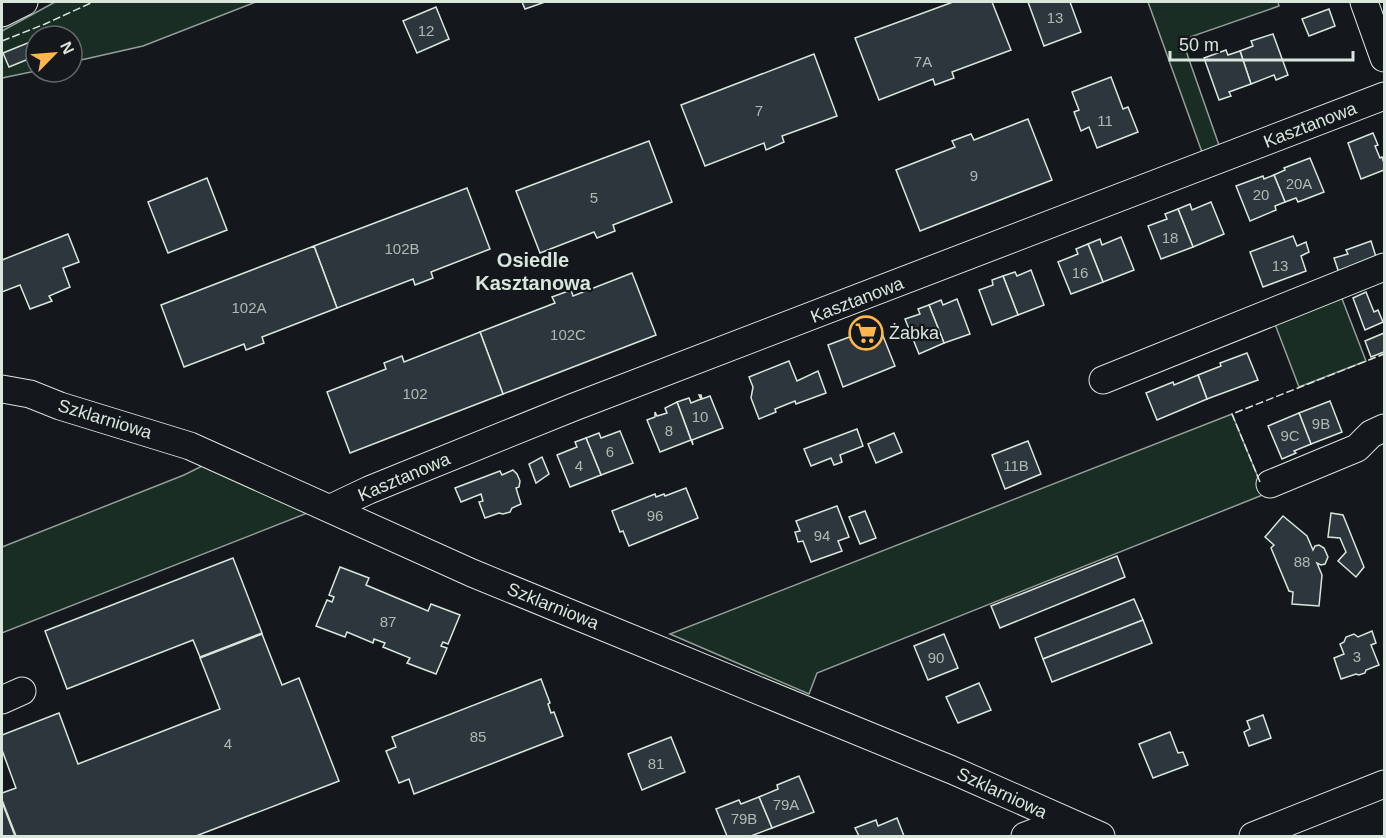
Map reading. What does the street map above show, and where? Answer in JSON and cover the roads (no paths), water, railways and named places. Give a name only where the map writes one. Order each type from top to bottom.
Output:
[{"type":"street","points":[[2,13],[24,2]]},
{"type":"street","points":[[1364,2],[1384,58]]},
{"type":"street","name":"Kasztanowa","points":[[331,508],[369,490],[574,407],[1384,96]]},
{"type":"street","points":[[1103,380],[1384,267]]},
{"type":"street","name":"Szklarniowa","points":[[2,389],[30,394],[60,406],[190,446],[472,573],[952,770],[1101,837]]},
{"type":"street","points":[[1270,484],[1357,448],[1371,434],[1384,428]]},
{"type":"street","points":[[1253,837],[1384,784]]},
{"type":"street","points":[[1025,837],[1064,821]]},
{"type":"place","name":"Żabka","points":[[866,333]]},
{"type":"district","name":"Osiedle Kasztanowa","points":[[533,272]]}]
